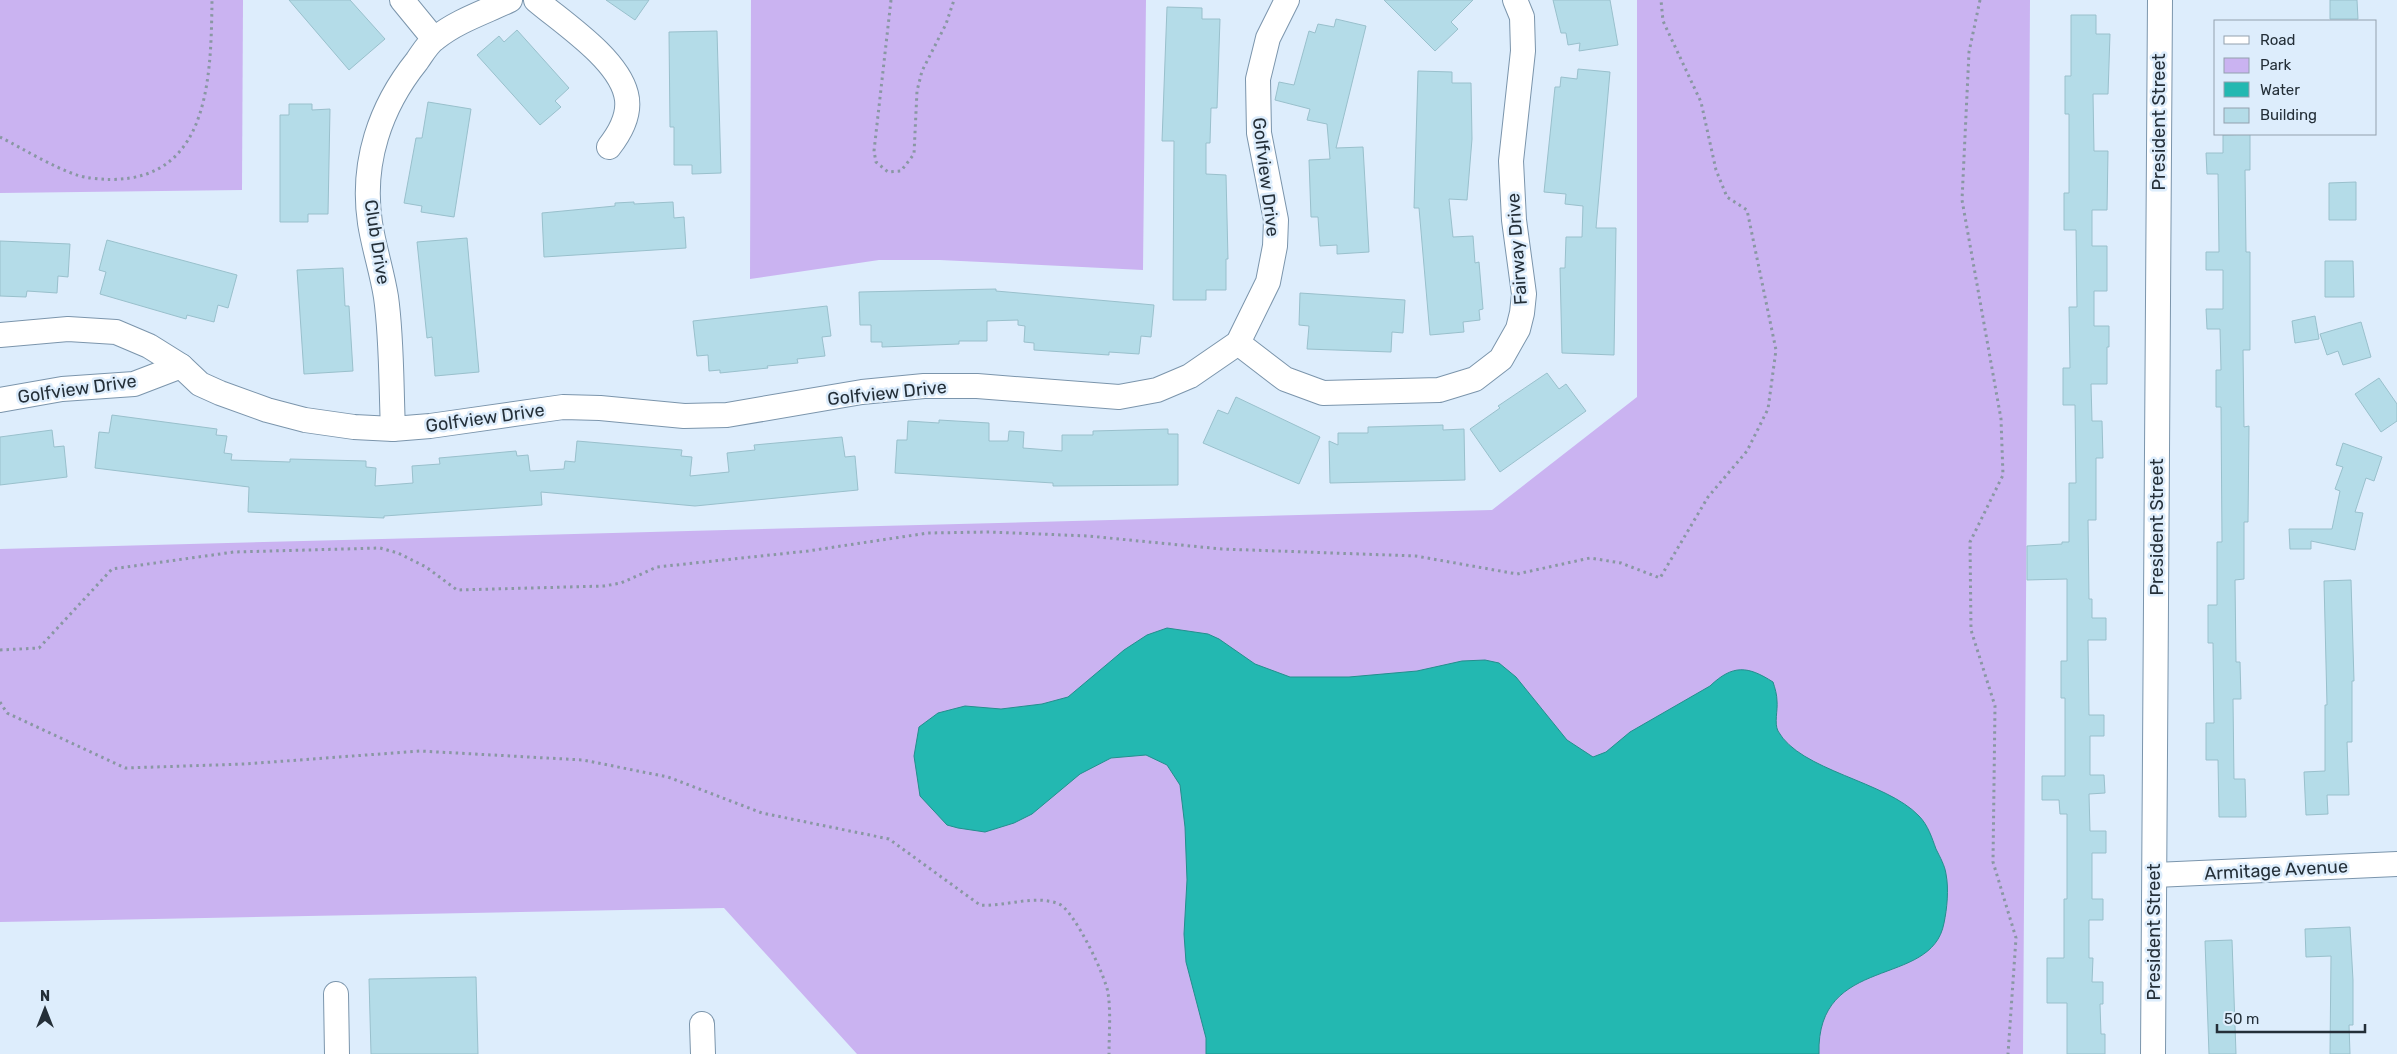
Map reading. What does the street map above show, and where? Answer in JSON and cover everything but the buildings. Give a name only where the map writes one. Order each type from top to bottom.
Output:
[{"type":"street","points":[[402,0],[434,39]]},
{"type":"street","name":"Club Drive","points":[[393,429],[386,295],[370,222],[369,171],[373,145],[380,120],[392,95],[434,39],[454,26],[510,0]]},
{"type":"street","points":[[536,0],[598,53],[618,75],[627,95],[626,116],[620,134],[609,147]]},
{"type":"street","name":"Golfview Drive","points":[[0,335],[68,328],[116,332],[149,346],[181,366],[200,384],[267,410],[327,424],[393,429],[430,426],[564,407],[600,408],[684,416],[727,415],[862,392],[924,386],[978,386],[1119,397],[1157,390],[1180,381],[1238,343],[1268,282],[1275,246],[1274,205],[1259,133],[1258,79],[1268,38],[1288,0]]},
{"type":"street","name":"Fairway Drive","points":[[1238,343],[1285,379],[1322,393],[1439,390],[1476,379],[1501,359],[1518,329],[1524,294],[1514,220],[1511,162],[1523,51],[1522,17],[1515,0]]},
{"type":"street","name":"President Street","points":[[2153,1054],[2160,0]]},
{"type":"street","name":"Golfview Drive","points":[[0,400],[62,389],[134,384],[181,366]]},
{"type":"street","name":"Armitage Avenue","points":[[2155,875],[2397,864]]},
{"type":"street","points":[[336,994],[338,1054]]},
{"type":"street","points":[[702,1024],[703,1054]]},
{"type":"path","points":[[0,137],[60,168],[89,178],[129,178],[162,168],[184,149],[202,114],[211,60],[212,0]]},
{"type":"path","points":[[891,0],[874,151],[876,162],[888,172],[901,171],[914,154],[917,91],[922,71],[946,24],[954,0]]},
{"type":"path","points":[[0,650],[39,648],[112,569],[234,552],[380,548],[398,553],[426,567],[456,590],[604,586],[621,583],[657,567],[808,551],[928,533],[1044,533],[1222,549],[1416,556],[1516,574],[1590,558],[1621,563],[1660,578],[1708,497],[1747,451],[1768,410],[1776,350],[1747,210],[1727,197],[1716,170],[1701,102],[1663,21],[1661,0]]},
{"type":"path","points":[[1980,0],[1969,52],[1962,200],[2001,419],[2002,475],[1970,542],[1971,630],[1995,706],[1994,862],[2016,938],[2012,1029],[2008,1054]]},
{"type":"path","points":[[0,702],[7,713],[126,768],[245,764],[420,752],[582,760],[668,777],[762,813],[889,839],[980,905],[995,906],[1043,900],[1061,904],[1084,934],[1108,992],[1109,1054]]},
{"type":"green space","points":[[0,0],[243,0],[242,190],[0,193]]},
{"type":"green space","points":[[751,0],[1146,0],[1143,270],[940,260],[879,260],[750,279]]},
{"type":"green space","points":[[1637,0],[2030,0],[2023,1054],[857,1054],[724,908],[0,922],[0,549],[1492,510],[1637,397]]},
{"type":"water","points":[[1167,628],[1208,634],[1219,639],[1255,664],[1290,677],[1349,677],[1417,671],[1462,661],[1485,660],[1499,663],[1516,677],[1567,740],[1593,757],[1606,752],[1630,732],[1710,686],[1726,674],[1741,670],[1756,673],[1773,682],[1777,699],[1777,728],[1789,745],[1824,766],[1904,804],[1925,823],[1943,865],[1947,880],[1947,905],[1944,923],[1935,943],[1919,957],[1854,986],[1836,1000],[1823,1022],[1819,1054],[1206,1054],[1206,1038],[1186,962],[1184,934],[1187,880],[1185,827],[1180,785],[1167,765],[1146,755],[1111,758],[1080,774],[1032,814],[1014,823],[985,832],[947,825],[920,796],[914,756],[919,727],[938,713],[965,706],[1001,709],[1042,704],[1068,697],[1124,650],[1147,635]]}]
